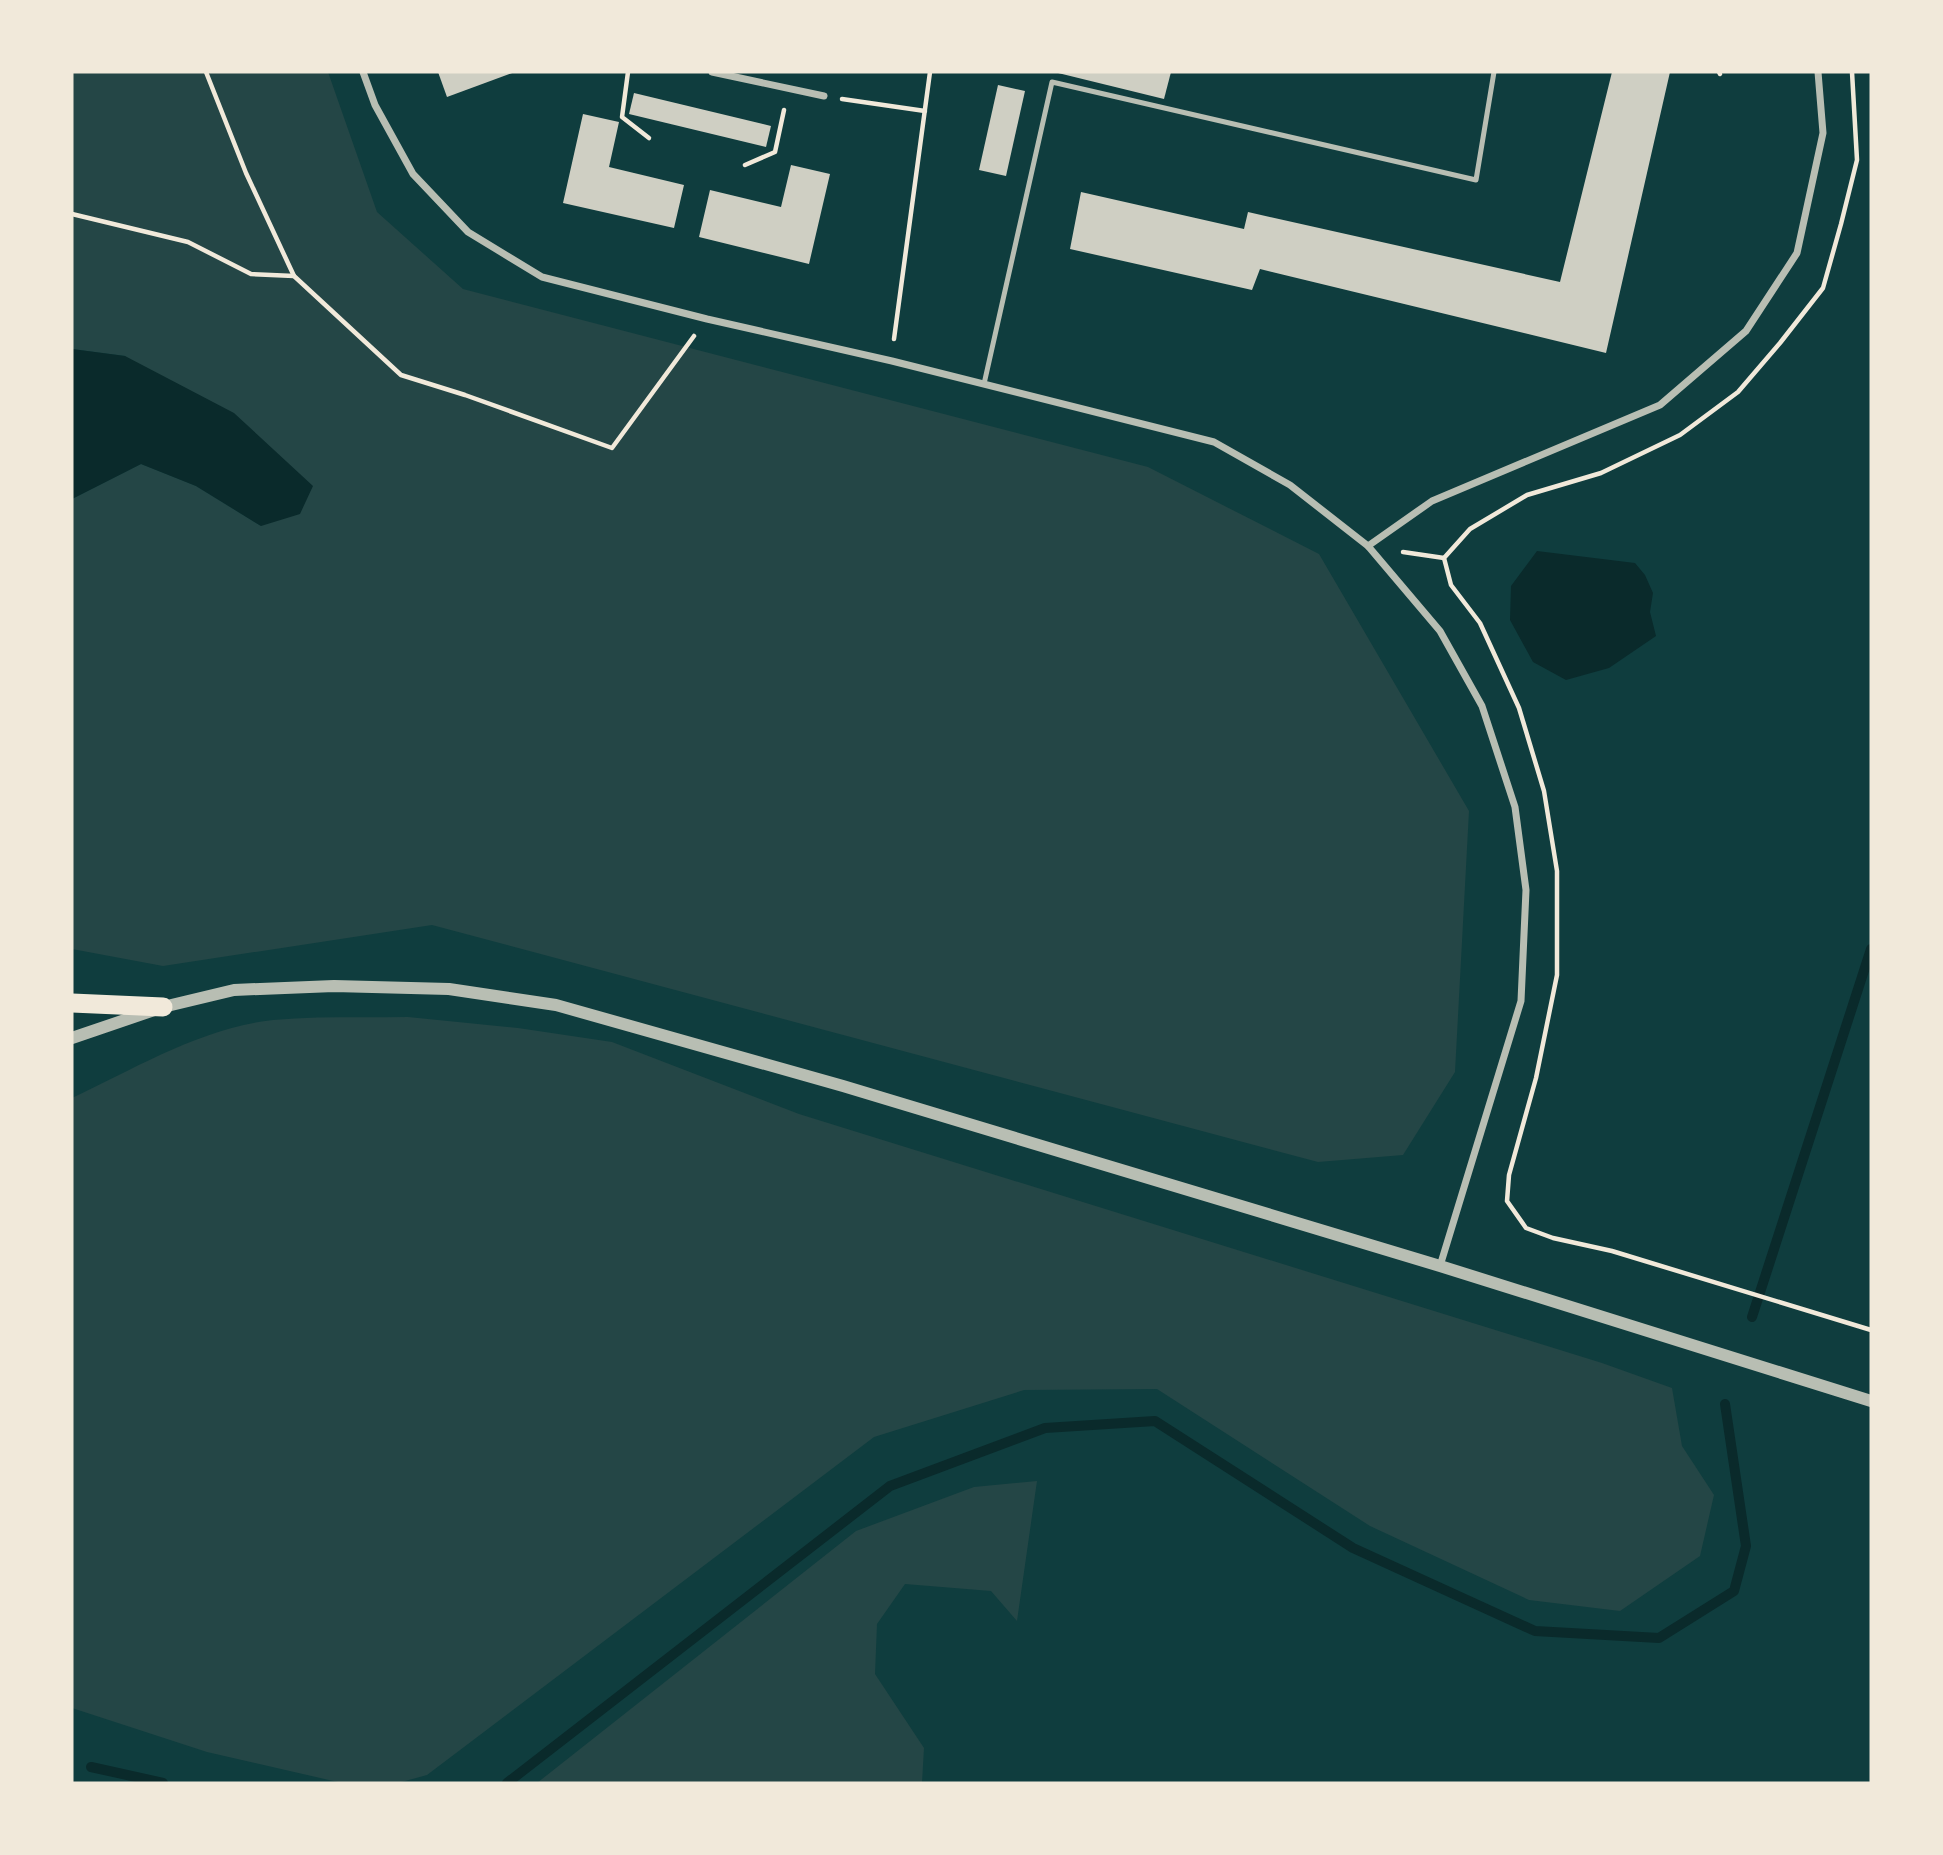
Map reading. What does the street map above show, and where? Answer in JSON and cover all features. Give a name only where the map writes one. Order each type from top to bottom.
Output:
[{"type":"highway","points":[[72,1003],[163,1007]]},
{"type":"street","points":[[363,72],[374,105],[413,173],[468,232],[542,277],[1214,442],[1290,485],[1368,546],[1440,631],[1482,706],[1515,807],[1525,890],[1521,1001],[1440,1266]]},
{"type":"street","points":[[712,72],[824,96]]},
{"type":"street","points":[[1368,546],[1432,501],[1660,405],[1746,331],[1797,253],[1823,133],[1818,72]]},
{"type":"street","points":[[75,1034],[163,1007],[234,990],[334,986],[449,989],[556,1005],[856,1090],[1440,1266],[1871,1401]]},
{"type":"lane","points":[[984,384],[1052,82],[1476,180],[1494,72]]},
{"type":"path","points":[[206,72],[246,173],[294,276],[401,375],[612,448],[707,318]]},
{"type":"path","points":[[628,72],[622,117],[649,138]]},
{"type":"path","points":[[892,361],[930,72]]},
{"type":"path","points":[[1852,72],[1857,160],[1824,288],[1780,343],[1738,392],[1680,435],[1601,473],[1527,495],[1470,529],[1444,558],[1451,585],[1480,623],[1519,708],[1544,791],[1557,871],[1557,975],[1536,1078],[1509,1175],[1507,1201],[1526,1228],[1553,1238],[1612,1251],[1871,1330]]},
{"type":"path","points":[[745,165],[775,152],[789,88]]},
{"type":"path","points":[[824,96],[925,111]]},
{"type":"path","points":[[72,215],[188,243],[251,274],[294,276]]},
{"type":"shaded area","points":[[72,72],[328,72],[377,212],[463,289],[1148,467],[1319,554],[1469,811],[1455,1072],[1403,1155],[1318,1162],[432,925],[163,966],[72,949],[72,499],[141,464],[196,486],[261,526],[125,356],[72,349]]},
{"type":"shaded area","points":[[72,349],[125,356],[234,413],[313,486],[300,514],[261,526],[196,486],[141,464],[72,499]]},
{"type":"shaded area","points":[[1537,551],[1635,563],[1645,575],[1653,593],[1650,612],[1656,636],[1609,668],[1566,680],[1533,662],[1510,620],[1511,586]]},
{"type":"shaded area","points":[[408,1017],[518,1028],[612,1042],[799,1114],[1602,1363],[1672,1388],[1682,1446],[1714,1495],[1700,1556],[1620,1611],[1529,1600],[1370,1526],[1157,1389],[1024,1390],[874,1437],[427,1775],[398,1783],[342,1783],[207,1752],[72,1708],[72,1098],[195,1040],[246,1024],[306,1018]]},
{"type":"shaded area","points":[[1037,1481],[1017,1621],[991,1591],[905,1584],[877,1624],[875,1674],[924,1748],[922,1783],[537,1783],[856,1531],[974,1487]]},
{"type":"building","points":[[438,72],[515,72],[447,97]]},
{"type":"building","points":[[1054,72],[1171,72],[1164,99]]},
{"type":"building","points":[[1612,72],[1670,72],[1606,353],[1260,269],[1252,290],[1070,249],[1081,192],[1244,229],[1248,212],[1560,282]]},
{"type":"building","points":[[998,85],[1025,91],[1006,176],[979,170]]},
{"type":"building","points":[[634,93],[771,126],[766,147],[629,114]]},
{"type":"building","points":[[583,114],[619,122],[609,167],[684,185],[674,228],[563,203]]},
{"type":"building","points":[[791,165],[830,174],[809,264],[699,237],[710,190],[781,207]]},
{"type":"waterway","points":[[1752,1317],[1871,949]]},
{"type":"waterway","points":[[507,1783],[890,1486],[1045,1428],[1155,1421],[1353,1548],[1535,1631],[1659,1638],[1734,1591],[1746,1546],[1725,1404]]},
{"type":"waterway","points":[[91,1767],[163,1783]]}]
